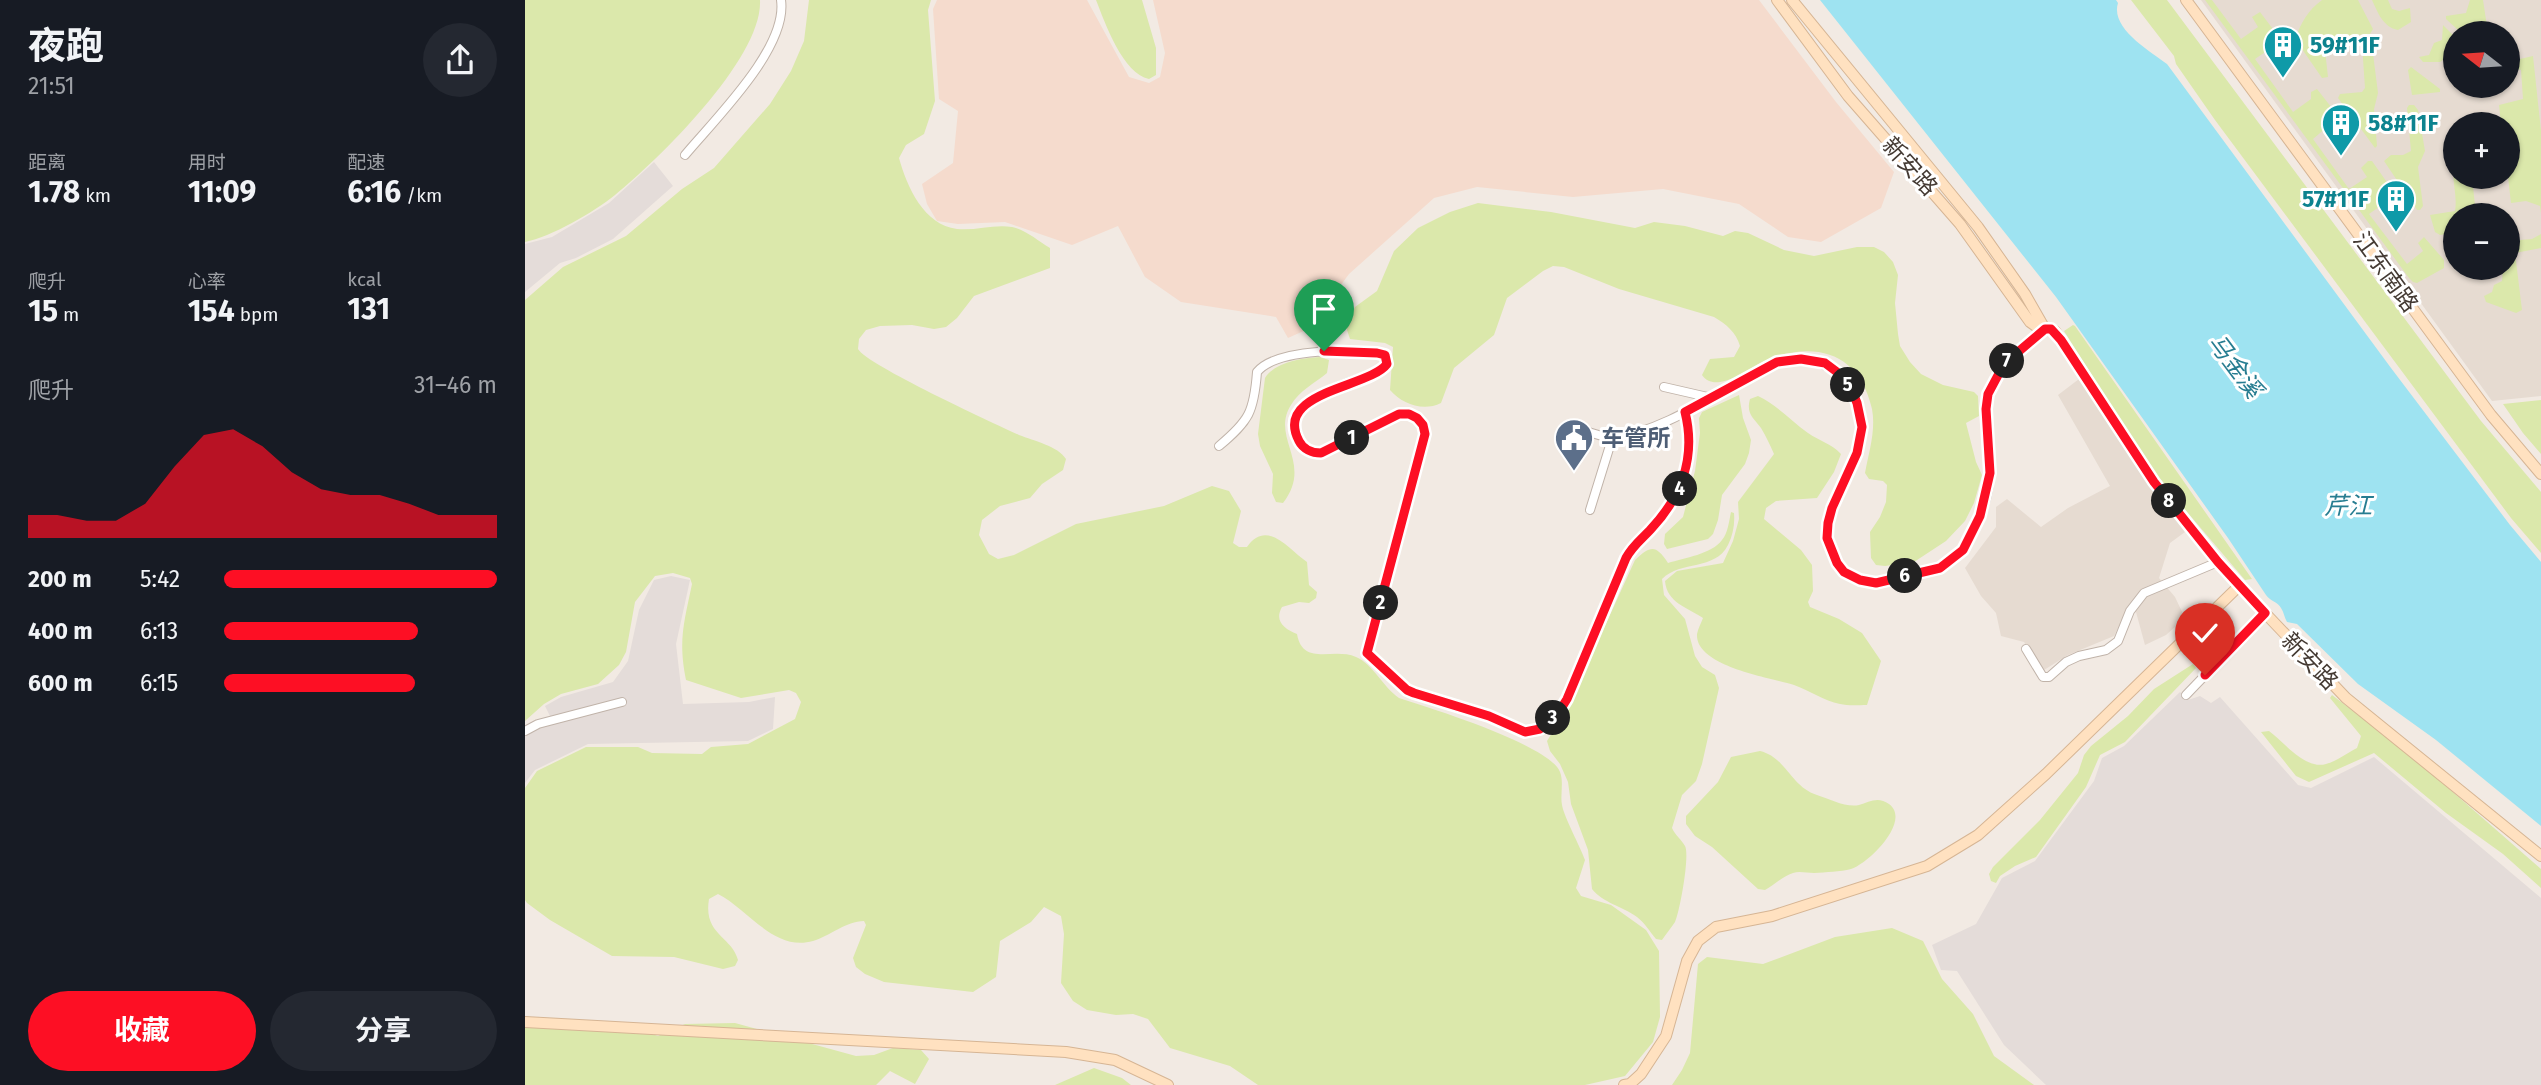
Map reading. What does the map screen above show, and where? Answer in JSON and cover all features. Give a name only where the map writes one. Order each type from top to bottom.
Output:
[{"type":"street","points":[[685,155],[749,79],[774,41],[781,0]]},
{"type":"street","name":"新安路","points":[[1777,0],[1849,96],[1960,224],[2031,322],[2055,331],[2154,482],[2239,586],[2346,698],[2541,856]]},
{"type":"street","name":"新安路","points":[[1791,0],[1978,228],[2025,294],[2045,329]]},
{"type":"street","name":"江东南路","points":[[2186,0],[2483,404],[2541,474]]},
{"type":"street","points":[[1575,428],[1612,439],[1656,426],[1777,362],[1801,359],[1825,363],[1841,375],[1851,388],[1862,427],[1857,453],[1832,508],[1827,538],[1837,563],[1844,572],[1860,580],[1876,583],[1940,568],[1963,550],[1980,516],[1990,473],[1986,409],[1988,394],[2004,364],[2045,329]]},
{"type":"street","points":[[1219,446],[1241,428],[1256,392],[1257,372],[1266,364],[1308,352],[1345,350],[1385,355],[1385,367],[1315,397],[1305,404],[1296,421],[1296,434],[1300,443],[1314,453],[1321,453],[1399,414],[1409,414],[1423,425],[1425,434],[1418,466],[1367,653],[1407,690],[1489,716],[1525,732],[1540,729],[1559,712],[1633,545],[1652,528],[1674,501],[1684,478],[1689,454],[1689,428],[1685,412]]},
{"type":"street","points":[[1664,387],[1712,398]]},
{"type":"street","points":[[1590,510],[1612,439]]},
{"type":"street","points":[[2026,649],[2039,673],[2043,677],[2049,677],[2066,662],[2106,650],[2118,641],[2130,611],[2144,593],[2218,562]]},
{"type":"street","points":[[1624,1085],[1630,1084],[1641,1074],[1666,1036],[1687,961],[1698,941],[1716,927],[1772,916],[1927,866],[1978,835],[2046,774],[2239,586]]},
{"type":"street","points":[[2186,695],[2265,613]]},
{"type":"street","points":[[525,731],[538,724],[622,702]]},
{"type":"street","points":[[525,1022],[1066,1052],[1115,1060],[1168,1085]]},
{"type":"shaded area","points":[[937,0],[1087,0],[1129,77],[1149,83],[1160,77],[1165,53],[1153,0],[1759,0],[1836,102],[1894,172],[1881,208],[1821,242],[1788,237],[1739,204],[1663,189],[1573,197],[1477,187],[1434,198],[1349,274],[1308,329],[1288,338],[1276,317],[1181,302],[1145,277],[1118,226],[1072,245],[1005,222],[958,224],[937,221],[927,204],[922,184],[953,163],[958,111],[939,99],[933,9]]},
{"type":"shaded area","points":[[2201,0],[2541,0],[2541,396],[2492,401]]},
{"type":"shaded area","points":[[654,162],[673,186],[613,239],[560,263],[525,292],[525,244],[552,237],[609,203]]},
{"type":"shaded area","points":[[2079,379],[2185,532],[2170,543],[2159,578],[2175,597],[2185,618],[2166,635],[2145,645],[2136,612],[2124,616],[2114,636],[2068,655],[2044,670],[2024,642],[2001,636],[1996,613],[1981,596],[1965,568],[1996,527],[1996,507],[2007,499],[2041,527],[2068,508],[2110,486],[2058,395]]},
{"type":"shaded area","points":[[671,576],[690,580],[676,644],[683,704],[749,702],[775,697],[773,729],[748,741],[588,744],[535,770],[525,783],[525,733],[551,718],[545,706],[561,697],[613,682],[628,661],[639,610],[654,580]]},
{"type":"shaded area","points":[[2180,692],[2188,700],[2200,696],[2211,703],[2220,697],[2298,785],[2311,788],[2374,757],[2541,898],[2541,1085],[2046,1085],[2004,1045],[1957,971],[1941,970],[1932,945],[1976,924],[2002,878],[2035,861],[2094,781],[2102,758],[2124,746]]},
{"type":"green space","points":[[525,0],[760,0],[756,24],[745,50],[727,78],[657,158],[606,202],[584,216],[525,242]]},
{"type":"green space","points":[[809,0],[931,0],[928,10],[935,101],[924,134],[906,145],[899,158],[912,192],[926,212],[945,226],[957,229],[998,226],[1017,228],[1050,248],[1050,268],[974,296],[957,318],[946,327],[934,329],[912,325],[880,326],[866,330],[859,339],[858,349],[884,368],[1019,435],[1052,447],[1066,459],[1063,470],[1042,484],[1030,498],[1000,506],[982,520],[979,535],[989,554],[998,559],[1014,555],[1076,524],[1164,506],[1212,486],[1229,491],[1241,511],[1233,543],[1239,547],[1247,547],[1262,535],[1270,536],[1278,539],[1307,562],[1309,585],[1317,592],[1316,598],[1309,603],[1299,602],[1282,607],[1279,616],[1284,627],[1297,634],[1300,644],[1306,650],[1312,653],[1347,654],[1356,657],[1368,665],[1399,698],[1513,739],[1551,761],[1560,772],[1563,810],[1585,860],[1576,888],[1581,896],[1611,905],[1646,930],[1659,951],[1660,1017],[1653,1042],[1625,1076],[1585,1085],[1258,1085],[1230,1066],[1170,1048],[1148,1019],[1133,1014],[1116,1015],[1087,1010],[1073,1001],[1061,983],[1064,934],[1061,916],[1044,907],[1031,922],[1000,941],[996,977],[973,992],[884,982],[865,974],[856,967],[853,958],[866,925],[864,921],[851,923],[819,939],[799,943],[774,935],[718,894],[709,899],[710,920],[735,952],[738,960],[735,966],[723,969],[674,957],[612,956],[550,920],[527,903],[525,788],[537,771],[586,747],[638,747],[652,753],[702,754],[711,747],[748,744],[795,719],[801,702],[796,693],[789,690],[741,698],[686,680],[682,642],[692,584],[690,578],[673,573],[655,576],[635,602],[626,652],[619,665],[598,684],[561,694],[544,704],[525,721],[525,300],[563,267],[626,236],[682,189],[714,168],[770,104],[791,71],[804,41]]},
{"type":"green space","points":[[1096,0],[1142,0],[1156,48],[1156,75],[1149,79],[1140,75],[1123,58]]},
{"type":"green space","points":[[2131,0],[2167,0],[2481,421],[2541,492],[2541,553],[2511,518],[2215,120],[2176,64],[2174,56]]},
{"type":"green space","points":[[2205,0],[2212,0],[2241,39],[2258,27],[2252,17],[2260,12],[2282,41],[2255,59],[2293,112],[2311,99],[2311,92],[2317,89],[2339,117],[2313,139],[2349,189],[2367,177],[2361,168],[2368,161],[2372,161],[2396,195],[2369,214],[2407,264],[2423,251],[2418,243],[2424,237],[2443,259],[2443,269],[2417,283],[2409,278]]},
{"type":"green space","points":[[2322,0],[2358,0],[2373,29],[2370,34],[2328,37],[2324,41],[2328,77],[2322,78],[2295,39],[2305,17]]},
{"type":"green space","points":[[2372,0],[2388,0],[2392,9],[2399,11],[2410,8],[2411,22],[2398,30],[2388,26]]},
{"type":"green space","points":[[2470,0],[2483,0],[2486,21],[2446,19],[2446,16],[2466,13]]},
{"type":"green space","points":[[2443,25],[2443,60],[2423,62],[2419,57],[2429,55],[2434,43],[2442,40]]},
{"type":"green space","points":[[2362,44],[2372,46],[2378,93],[2374,109],[2375,148],[2338,98],[2340,94],[2362,92],[2365,88]]},
{"type":"green space","points":[[2533,56],[2541,131],[2541,213],[2540,206],[2526,201],[2511,203],[2509,189],[2520,189],[2520,112],[2500,112],[2499,105],[2523,99],[2520,59]]},
{"type":"green space","points":[[2411,67],[2440,89],[2440,92],[2412,95],[2408,70]]},
{"type":"green space","points":[[2414,105],[2418,110],[2425,151],[2418,167],[2423,206],[2420,210],[2417,210],[2384,161],[2391,155],[2403,155],[2411,151],[2407,108]]},
{"type":"green space","points":[[2455,189],[2473,189],[2475,203],[2456,203]]},
{"type":"green space","points":[[1478,203],[1551,212],[1635,228],[1654,222],[1685,226],[1723,236],[1735,231],[1748,233],[1784,250],[1814,256],[1857,247],[1874,247],[1884,252],[1893,262],[1898,275],[1895,303],[1898,334],[1900,346],[1910,362],[1921,374],[1943,385],[1974,392],[1978,396],[1979,416],[1966,423],[1982,475],[1974,503],[1965,521],[1946,541],[1914,562],[1876,565],[1871,558],[1870,532],[1886,502],[1887,485],[1883,481],[1869,479],[1865,473],[1873,433],[1872,409],[1858,376],[1848,365],[1822,353],[1807,351],[1774,357],[1727,380],[1709,381],[1702,375],[1710,359],[1734,357],[1740,346],[1726,326],[1714,317],[1619,289],[1564,267],[1553,266],[1543,271],[1507,298],[1494,335],[1454,368],[1441,403],[1420,407],[1401,399],[1390,390],[1393,347],[1385,343],[1350,339],[1346,327],[1355,307],[1377,291],[1394,251],[1418,228],[1450,212]]},
{"type":"green space","points":[[2443,213],[2443,234],[2435,232],[2430,215]]},
{"type":"green space","points":[[2541,234],[2541,248],[2520,252],[2520,240],[2532,239]]},
{"type":"green space","points":[[2518,280],[2522,310],[2516,313],[2486,302],[2484,296],[2502,281]]},
{"type":"green space","points":[[2073,325],[2252,579],[2245,580],[2153,472],[2064,331]]},
{"type":"green space","points":[[1320,357],[1329,360],[1327,373],[1298,396],[1286,417],[1285,429],[1294,463],[1294,475],[1291,489],[1283,503],[1276,502],[1272,493],[1273,474],[1260,446],[1258,434],[1265,378],[1282,365]]},
{"type":"green space","points":[[1739,395],[1751,440],[1749,453],[1745,464],[1722,495],[1713,534],[1708,539],[1667,549],[1664,544],[1665,534],[1683,517],[1695,471],[1700,433],[1699,418],[1702,412]]},
{"type":"green space","points":[[1758,396],[1841,454],[1834,472],[1817,498],[1776,501],[1766,508],[1764,519],[1801,550],[1812,565],[1813,591],[1808,602],[1810,607],[1839,619],[1862,633],[1881,661],[1867,705],[1834,703],[1794,685],[1721,663],[1708,655],[1700,645],[1697,634],[1703,618],[1679,604],[1667,588],[1665,581],[1677,571],[1723,563],[1739,519],[1738,502],[1774,454],[1750,412],[1750,399]]},
{"type":"green space","points":[[2541,400],[2541,454],[2503,404]]},
{"type":"green space","points":[[1731,512],[1734,513],[1733,529],[1728,545],[1722,553],[1715,559],[1679,569],[1662,579],[1664,595],[1685,619],[1695,656],[1702,667],[1715,675],[1719,688],[1702,764],[1696,781],[1682,795],[1672,828],[1686,851],[1684,883],[1677,916],[1662,940],[1656,939],[1637,917],[1602,898],[1592,889],[1588,850],[1571,804],[1568,782],[1547,741],[1568,707],[1635,560],[1653,549],[1668,563],[1712,549],[1724,537]]},
{"type":"green space","points":[[2193,664],[2196,668],[2125,742],[2100,755],[2086,787],[2036,857],[2015,866],[2000,876],[1996,883],[1991,881],[1989,874],[1993,867],[2040,820],[2078,773],[2084,755],[2091,746],[2128,716],[2154,689]]},
{"type":"green space","points":[[2332,695],[2407,752],[2541,869],[2541,888],[2503,854],[2446,813],[2374,753],[2309,782],[2296,776],[2261,732],[2269,731],[2295,754],[2310,763],[2326,764],[2338,759],[2357,748],[2361,736],[2330,698]]},
{"type":"green space","points":[[1760,751],[1776,759],[1801,786],[1817,795],[1849,805],[1877,800],[1889,804],[1895,811],[1892,831],[1877,851],[1851,869],[1795,872],[1765,890],[1758,889],[1712,847],[1695,836],[1686,824],[1686,816],[1718,782],[1731,757]]},
{"type":"green space","points":[[1892,928],[1923,941],[1942,979],[1973,1014],[1994,1056],[2034,1085],[1672,1085],[1690,1053],[1698,964],[1707,957],[1763,964],[1835,937]]},
{"type":"green space","points":[[614,1022],[658,1036],[685,1024],[735,1023],[856,1056],[874,1055],[893,1048],[921,1050],[929,1059],[915,1084],[890,1071],[876,1085],[525,1085],[525,1025]]},
{"type":"green space","points":[[1094,1068],[1122,1078],[1131,1085],[1055,1085]]},
{"type":"water","name":"芹江","points":[[1820,0],[2116,0],[2120,21],[2126,30],[2142,46],[2167,64],[2391,368],[2541,562],[2541,826],[2436,740],[2358,684],[2297,624],[2287,622],[2280,606],[2266,595],[2056,297]]},
{"type":"place","name":"59#11F","points":[[2283,79]]},
{"type":"place","name":"58#11F","points":[[2341,157]]},
{"type":"place","name":"57#11F","points":[[2396,233]]},
{"type":"place","name":"车管所","points":[[1574,472]]},
{"type":"route","points":[[1324,351],[1377,353],[1385,355],[1387,364],[1378,372],[1315,397],[1305,404],[1296,421],[1296,434],[1305,448],[1321,453],[1399,414],[1409,414],[1423,425],[1425,434],[1418,466],[1367,646],[1369,656],[1407,690],[1414,693],[1489,716],[1525,732],[1540,729],[1550,722],[1567,699],[1633,545],[1652,528],[1678,493],[1689,454],[1689,428],[1685,412],[1777,362],[1801,359],[1825,363],[1841,375],[1851,388],[1857,403],[1862,427],[1857,453],[1828,523],[1827,538],[1831,552],[1844,572],[1860,580],[1876,583],[1940,568],[1963,550],[1980,516],[1986,495],[1990,473],[1986,409],[1992,384],[2004,364],[2045,329],[2055,331],[2154,482],[2218,562],[2265,613],[2205,675]]},
{"type":"water label","name":"马金溪","points":[[2235,366]]}]
